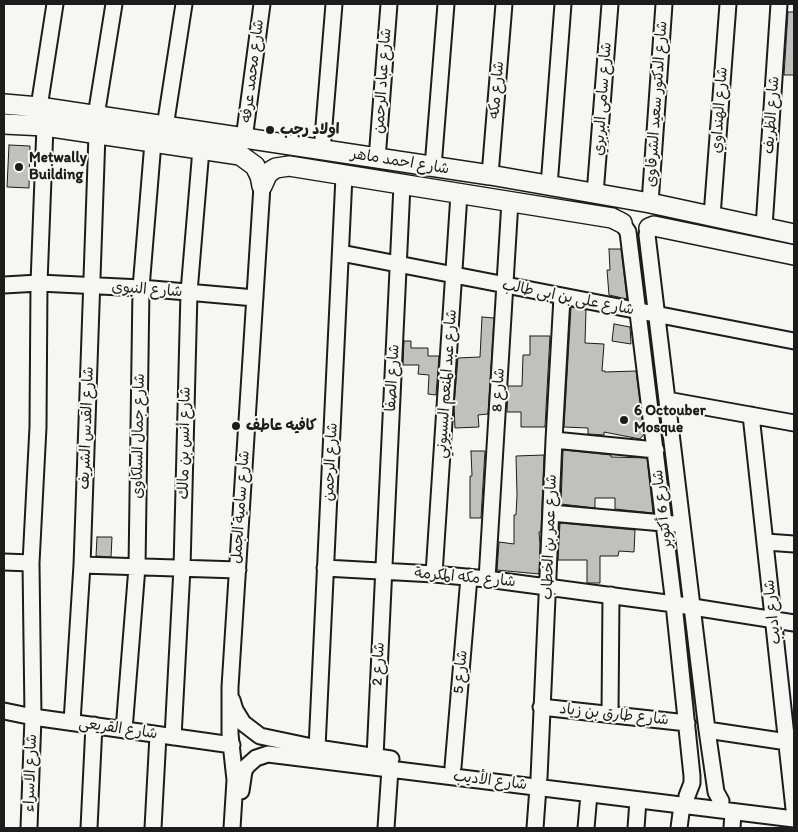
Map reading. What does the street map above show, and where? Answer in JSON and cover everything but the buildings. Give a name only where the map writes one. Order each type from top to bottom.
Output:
[{"type":"main road","name":"شارع احمد ماهر","points":[[4,104],[39,107],[154,142],[240,155],[258,170],[262,186]]},
{"type":"main road","name":"شارع احمد ماهر","points":[[4,124],[165,127],[377,158],[650,203],[794,234]]},
{"type":"main road","points":[[262,186],[271,171],[276,168],[289,166],[292,146]]},
{"type":"main road","name":"شارع احمد ماهر","points":[[289,166],[612,218],[622,222]]},
{"type":"main road","points":[[649,228],[654,226],[794,255]]},
{"type":"street","points":[[39,107],[55,4]]},
{"type":"street","name":"شارع القدس الشريف","points":[[72,722],[82,566],[97,125],[114,4]]},
{"type":"street","points":[[165,127],[184,4]]},
{"type":"street","name":"شارع محمد عرفه","points":[[244,139],[262,4]]},
{"type":"street","points":[[322,150],[334,4]]},
{"type":"street","name":"شارع عباد الرحمن","points":[[377,158],[389,4]]},
{"type":"street","points":[[433,167],[446,4]]},
{"type":"street","name":"شارع مكه","points":[[490,176],[504,4]]},
{"type":"street","points":[[549,186],[563,4]]},
{"type":"street","name":"شارع سامى البربري","points":[[596,194],[610,4]]},
{"type":"street","name":"شارع الدكتور سعيد الشرقاوى","points":[[650,203],[664,4]]},
{"type":"street","name":"شارع الهنداوي","points":[[712,216],[728,4]]},
{"type":"street","name":"شارع الظريف","points":[[764,227],[779,4]]},
{"type":"street","name":"شارع الاسراء","points":[[29,828],[33,717],[32,563],[38,427],[39,283],[45,126]]},
{"type":"street","name":"شارع جمال السلكاوى","points":[[124,730],[137,567],[141,288],[154,142]]},
{"type":"street","name":"شارع أنس بن مالك","points":[[152,828],[166,736],[182,568],[189,292],[201,149]]},
{"type":"street","name":"شارع الرحمن","points":[[317,748],[342,253],[344,176]]},
{"type":"street","name":"شارع الصفا","points":[[383,571],[402,185]]},
{"type":"street","name":"شارع سامية الجمل","points":[[232,825],[235,780],[230,687],[262,186]]},
{"type":"street","name":"شارع عبد المنعم البسيوني","points":[[434,574],[459,194]]},
{"type":"street","name":"شارع 8","points":[[487,579],[510,201]]},
{"type":"street","name":"شارع 6 أكتوبر","points":[[622,222],[628,232],[639,311],[665,523],[692,776],[692,783],[684,801],[679,828]]},
{"type":"street","name":"شارع 6 أكتوبر","points":[[649,228],[647,234],[656,315],[707,730],[716,792],[722,801]]},
{"type":"street","name":"شارع على بن ابى طالب","points":[[342,253],[794,342]]},
{"type":"street","name":"شارع النبوى","points":[[4,285],[39,283],[141,288],[255,298]]},
{"type":"street","name":"شارع عمر بن الخطاب","points":[[536,828],[562,297]]},
{"type":"street","points":[[667,400],[794,422]]},
{"type":"street","name":"شارع اديب","points":[[751,415],[774,620],[791,742],[794,810]]},
{"type":"street","points":[[554,440],[656,450]]},
{"type":"street","points":[[551,513],[683,525]]},
{"type":"street","points":[[766,542],[794,544]]},
{"type":"street","points":[[4,562],[32,563]]},
{"type":"street","points":[[82,566],[238,570]]},
{"type":"street","name":"شارع مكه المكرمة","points":[[326,568],[434,574],[548,586],[794,623]]},
{"type":"street","name":"شارع 2","points":[[375,757],[383,571]]},
{"type":"street","name":"شارع 5","points":[[453,767],[469,577]]},
{"type":"street","points":[[610,714],[611,595]]},
{"type":"street","name":"شارع الأديب","points":[[230,687],[238,717],[254,733],[269,739],[375,757],[453,767],[588,794],[638,800],[722,801],[794,810]]},
{"type":"street","name":"شارع طارق بن زياد","points":[[541,707],[687,723]]},
{"type":"street","name":"شارع القريعى","points":[[4,711],[33,717],[232,745]]},
{"type":"street","points":[[89,828],[94,726]]},
{"type":"street","points":[[707,730],[791,742]]},
{"type":"street","name":"شارع الأديب","points":[[232,825],[238,808],[244,771],[251,761],[268,754],[390,769],[539,783],[684,801],[733,812],[794,819]]},
{"type":"street","points":[[386,828],[390,769]]},
{"type":"street","points":[[586,828],[588,794]]},
{"type":"street","points":[[636,828],[638,800]]},
{"type":"street","points":[[732,828],[733,812]]},
{"type":"place","name":"اولاد رجب","points":[[270,130]]},
{"type":"place","name":"Metwally Building","points":[[19,167]]},
{"type":"place","name":"6 Octouber Mosque","points":[[624,420]]},
{"type":"place","name":"كافيه عاطف","points":[[236,426]]}]
